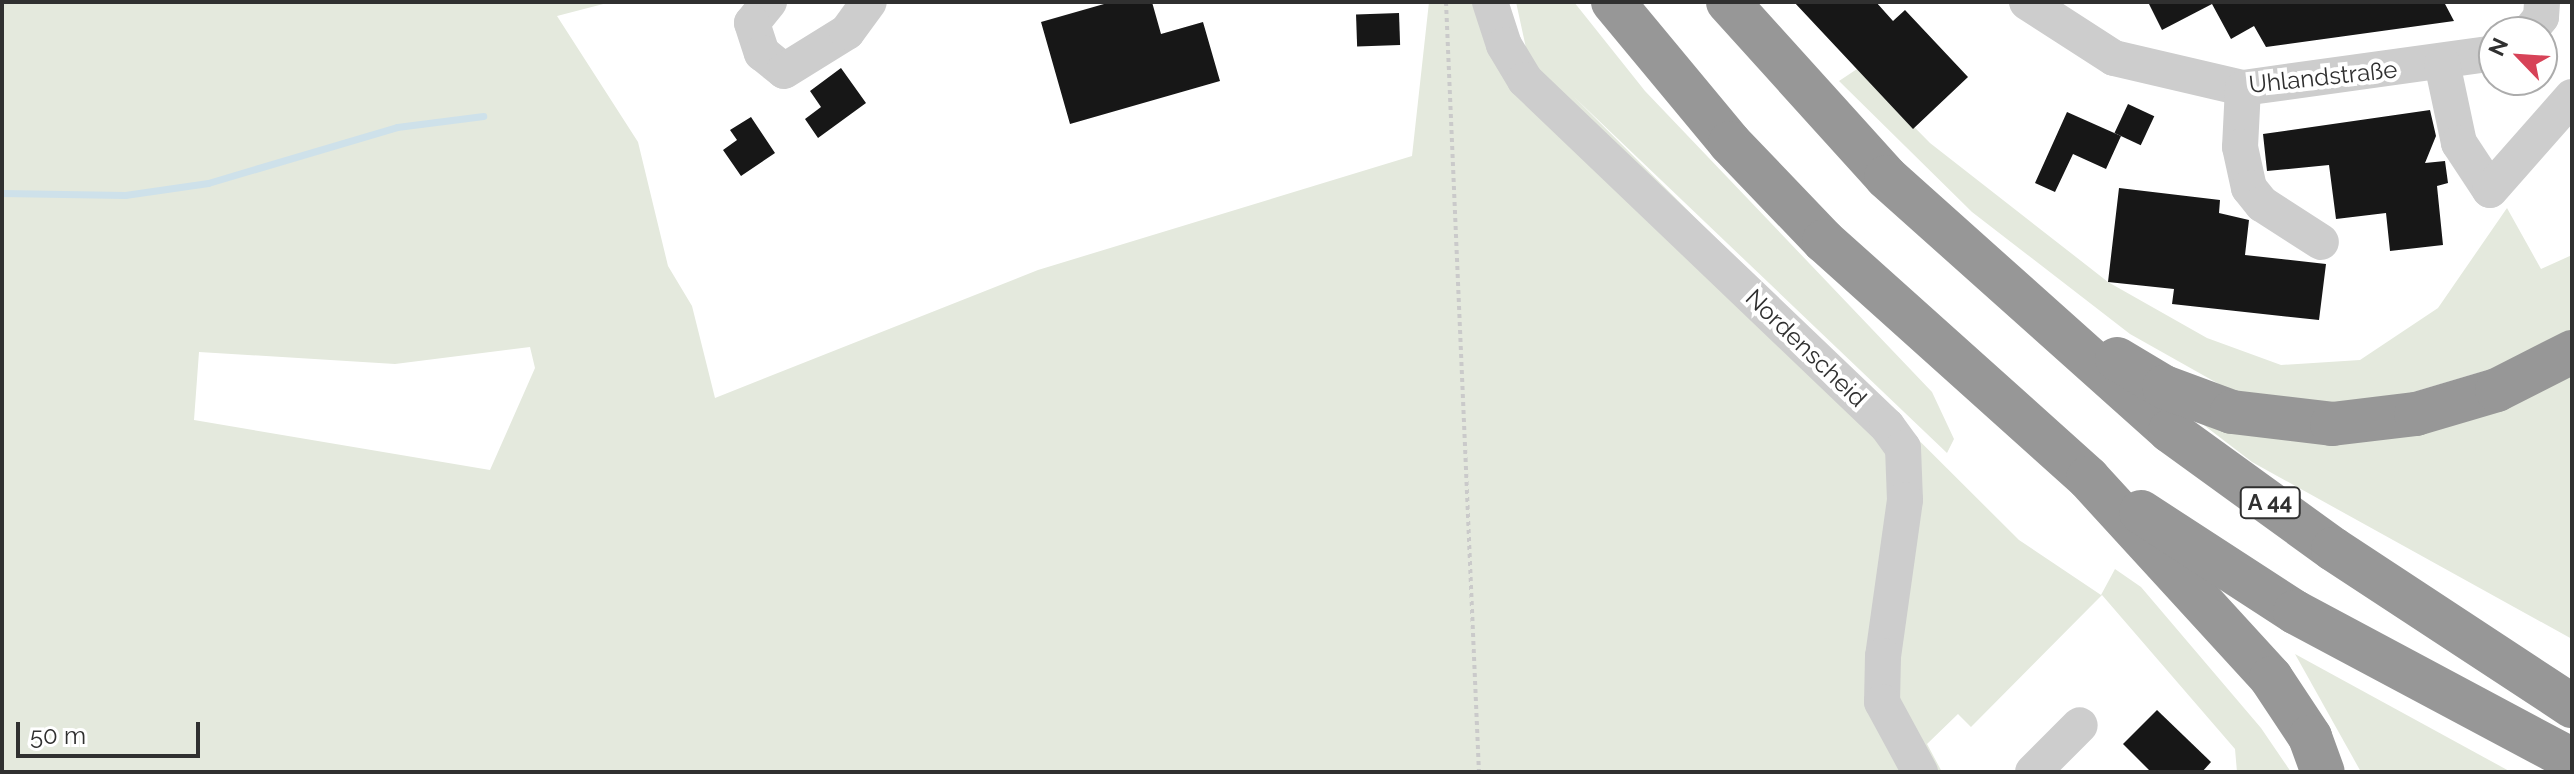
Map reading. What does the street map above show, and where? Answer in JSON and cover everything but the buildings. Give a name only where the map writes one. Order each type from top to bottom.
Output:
[{"type":"highway","points":[[1613,2],[1730,143],[1824,241],[2088,478],[2271,678],[2310,737],[2323,772]]},
{"type":"highway","name":"A 44","points":[[1728,2],[1886,177],[1989,273],[2183,440],[2346,558],[2572,706]]},
{"type":"highway","points":[[1989,273],[2164,387],[2232,412],[2278,420],[2332,424],[2416,414],[2497,390],[2572,352]]},
{"type":"highway","points":[[2088,478],[2295,612],[2572,760]]},
{"type":"street","points":[[769,2],[752,23],[762,53],[784,71],[847,32],[869,2]]},
{"type":"street","name":"Nordenscheid","points":[[1490,2],[1504,45],[1525,80],[1887,426],[1903,448],[1905,500],[1883,656],[1882,702],[1920,772]]},
{"type":"street","name":"Uhlandstraße","points":[[2027,2],[2114,58],[2243,88],[2478,56]]},
{"type":"street","points":[[2442,63],[2459,143],[2490,190],[2572,97]]},
{"type":"street","points":[[2243,88],[2240,147],[2249,188],[2262,204],[2321,242]]},
{"type":"street","points":[[2033,772],[2080,725]]},
{"type":"path","points":[[1446,2],[1479,772]]},
{"type":"shaded area","points":[[2,2],[611,2],[557,16],[638,142],[668,266],[692,306],[715,398],[1038,270],[1412,156],[1429,2],[1487,2],[1526,48],[1516,2],[1574,2],[1645,91],[1932,392],[1954,439],[1947,453],[1573,96],[2019,540],[2101,595],[2115,569],[2141,587],[2261,728],[2291,772],[2237,772],[2235,749],[2102,595],[1971,727],[1958,714],[1927,744],[1942,772],[2,772]],"holes":[[[530,347],[535,368],[490,470],[194,420],[199,352],[395,364]]]},
{"type":"shaded area","points":[[1857,69],[1930,143],[2108,282],[2207,338],[2281,365],[2360,360],[2438,308],[2507,208],[2541,269],[2572,255],[2572,332],[2504,365],[2377,403],[2249,401],[2130,334],[1972,212],[1839,81]]},
{"type":"shaded area","points":[[2572,363],[2572,639],[2252,462],[2179,406],[2334,433]]},
{"type":"shaded area","points":[[2295,654],[2511,772],[2361,772]]},
{"type":"waterway","points":[[2,193],[125,195],[208,183],[397,127],[483,116]]}]
